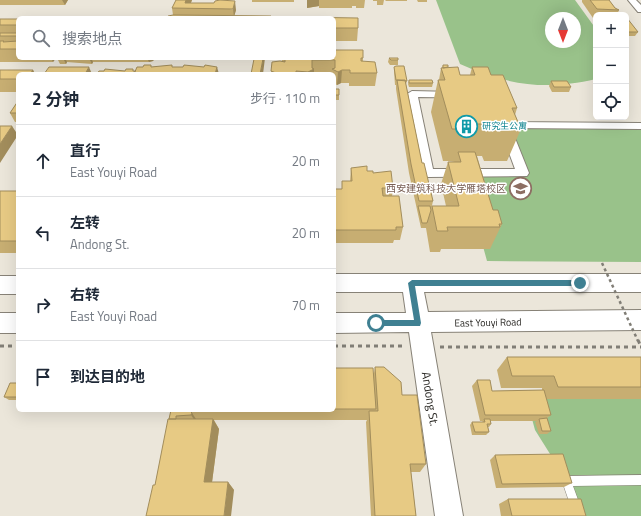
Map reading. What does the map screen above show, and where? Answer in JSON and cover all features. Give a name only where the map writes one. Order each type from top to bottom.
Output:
[{"type":"main road","points":[[336,283],[641,283]]},
{"type":"main road","name":"Andong St.","points":[[412,283],[449,516]]},
{"type":"main road","points":[[0,285],[16,285]]},
{"type":"main road","name":"East Youyi Road","points":[[336,323],[420,335],[641,320]]},
{"type":"main road","points":[[0,323],[16,323]]},
{"type":"street","points":[[632,0],[641,10]]},
{"type":"street","points":[[412,94],[493,95],[504,125],[523,173],[428,173],[412,94]]},
{"type":"street","points":[[504,125],[641,126]]},
{"type":"lane","points":[[579,516],[567,481],[641,480]]},
{"type":"path","points":[[336,346],[420,335],[641,347],[602,262]]},
{"type":"path","points":[[0,346],[16,346]]},
{"type":"green space","points":[[436,0],[575,0],[593,25],[593,80],[560,85],[526,84],[494,77],[460,64]]},
{"type":"green space","points":[[504,125],[641,126],[641,262],[487,261],[463,173],[523,173]]},
{"type":"green space","points":[[525,393],[641,394],[641,516],[577,516],[567,481],[535,430]]},
{"type":"building","points":[[176,0],[186,0],[185,3],[214,3],[215,1],[220,0],[235,1],[233,9],[172,8]]},
{"type":"building","points":[[590,0],[609,0],[615,8],[619,10],[597,9]]},
{"type":"building","points":[[173,15],[271,16],[168,16]]},
{"type":"building","points":[[336,18],[358,18],[358,28],[336,28]]},
{"type":"building","points":[[0,19],[16,19],[16,25],[0,25]]},
{"type":"building","points":[[629,21],[638,32],[629,32]]},
{"type":"building","points":[[0,33],[16,33],[16,36],[0,36]]},
{"type":"building","points":[[0,41],[16,41],[16,49],[0,49]]},
{"type":"building","points":[[336,50],[363,50],[363,58],[361,58],[361,61],[375,62],[377,73],[350,73],[350,70],[342,70],[338,72],[332,69],[335,68]]},
{"type":"building","points":[[389,58],[398,58],[398,60],[391,60]]},
{"type":"building","points":[[254,60],[263,60],[260,72],[251,72]]},
{"type":"building","points":[[285,60],[312,60],[312,68],[314,69],[308,72],[271,71],[272,62],[285,62]]},
{"type":"building","points":[[144,65],[151,65],[151,67],[172,65],[172,67],[183,67],[184,65],[204,67],[205,65],[217,67],[216,72],[135,72],[137,67],[143,67]]},
{"type":"building","points":[[443,65],[448,65],[448,67],[443,68]]},
{"type":"building","points":[[404,66],[407,81],[396,80],[394,67]]},
{"type":"building","points":[[49,67],[89,67],[86,72],[45,72]]},
{"type":"building","points":[[458,67],[460,75],[475,75],[472,67],[488,67],[491,75],[503,75],[517,108],[512,108],[521,129],[495,129],[493,124],[476,124],[477,129],[452,129],[438,80],[445,80],[441,68]]},
{"type":"building","points":[[105,69],[125,71],[126,69],[133,69],[133,71],[135,71],[98,72],[104,71]]},
{"type":"building","points":[[0,70],[33,70],[32,72],[16,72],[16,79],[0,79]]},
{"type":"building","points":[[397,80],[405,80],[422,163],[424,163],[433,201],[419,201],[411,164]]},
{"type":"building","points":[[409,80],[432,80],[433,83],[409,83]]},
{"type":"building","points":[[551,81],[567,81],[571,87],[554,87]]},
{"type":"building","points":[[336,89],[339,89],[339,95],[336,95]]},
{"type":"building","points":[[16,104],[16,113],[10,113]]},
{"type":"building","points":[[0,126],[12,126],[0,144]]},
{"type":"building","points":[[458,152],[475,152],[493,210],[498,210],[502,224],[499,224],[500,227],[447,227],[448,231],[437,231],[432,206],[459,206],[448,162],[461,162]]},
{"type":"building","points":[[367,166],[367,171],[373,171],[373,173],[391,171],[393,188],[382,188],[383,196],[399,196],[403,227],[396,227],[396,230],[336,230],[336,189],[342,189],[342,181],[352,181],[351,168]]},
{"type":"building","points":[[0,191],[16,191],[16,241],[0,241]]},
{"type":"building","points":[[418,206],[430,206],[431,210],[427,223],[422,223]]},
{"type":"building","points":[[507,357],[641,357],[641,387],[558,387],[554,376],[512,376]]},
{"type":"building","points":[[375,367],[384,367],[401,382],[402,395],[417,395],[426,464],[410,464],[416,516],[375,516],[369,411],[378,411]]},
{"type":"building","points":[[336,368],[373,368],[376,409],[336,409]]},
{"type":"building","points":[[477,380],[490,380],[492,391],[544,390],[551,415],[485,415]]},
{"type":"building","points":[[10,383],[16,383],[16,397],[4,397]]},
{"type":"building","points":[[171,412],[192,413],[191,415],[176,416],[176,419],[169,419]]},
{"type":"building","points":[[547,418],[551,431],[542,431],[539,419]]},
{"type":"building","points":[[168,419],[213,419],[204,482],[228,482],[224,516],[146,516],[153,485],[155,485]]},
{"type":"building","points":[[484,419],[490,419],[491,424],[487,424],[489,432],[475,432],[472,422],[485,422]]},
{"type":"building","points":[[563,454],[572,483],[502,484],[495,455]]},
{"type":"building","points":[[508,499],[581,499],[586,516],[512,516]]},
{"type":"place","name":"研究生公寓","points":[[467,126]]},
{"type":"place","name":"西安建筑科技大学雁塔校区","points":[[521,188]]},
{"type":"route","points":[[376,323],[418,323],[412,283],[580,283]]}]
